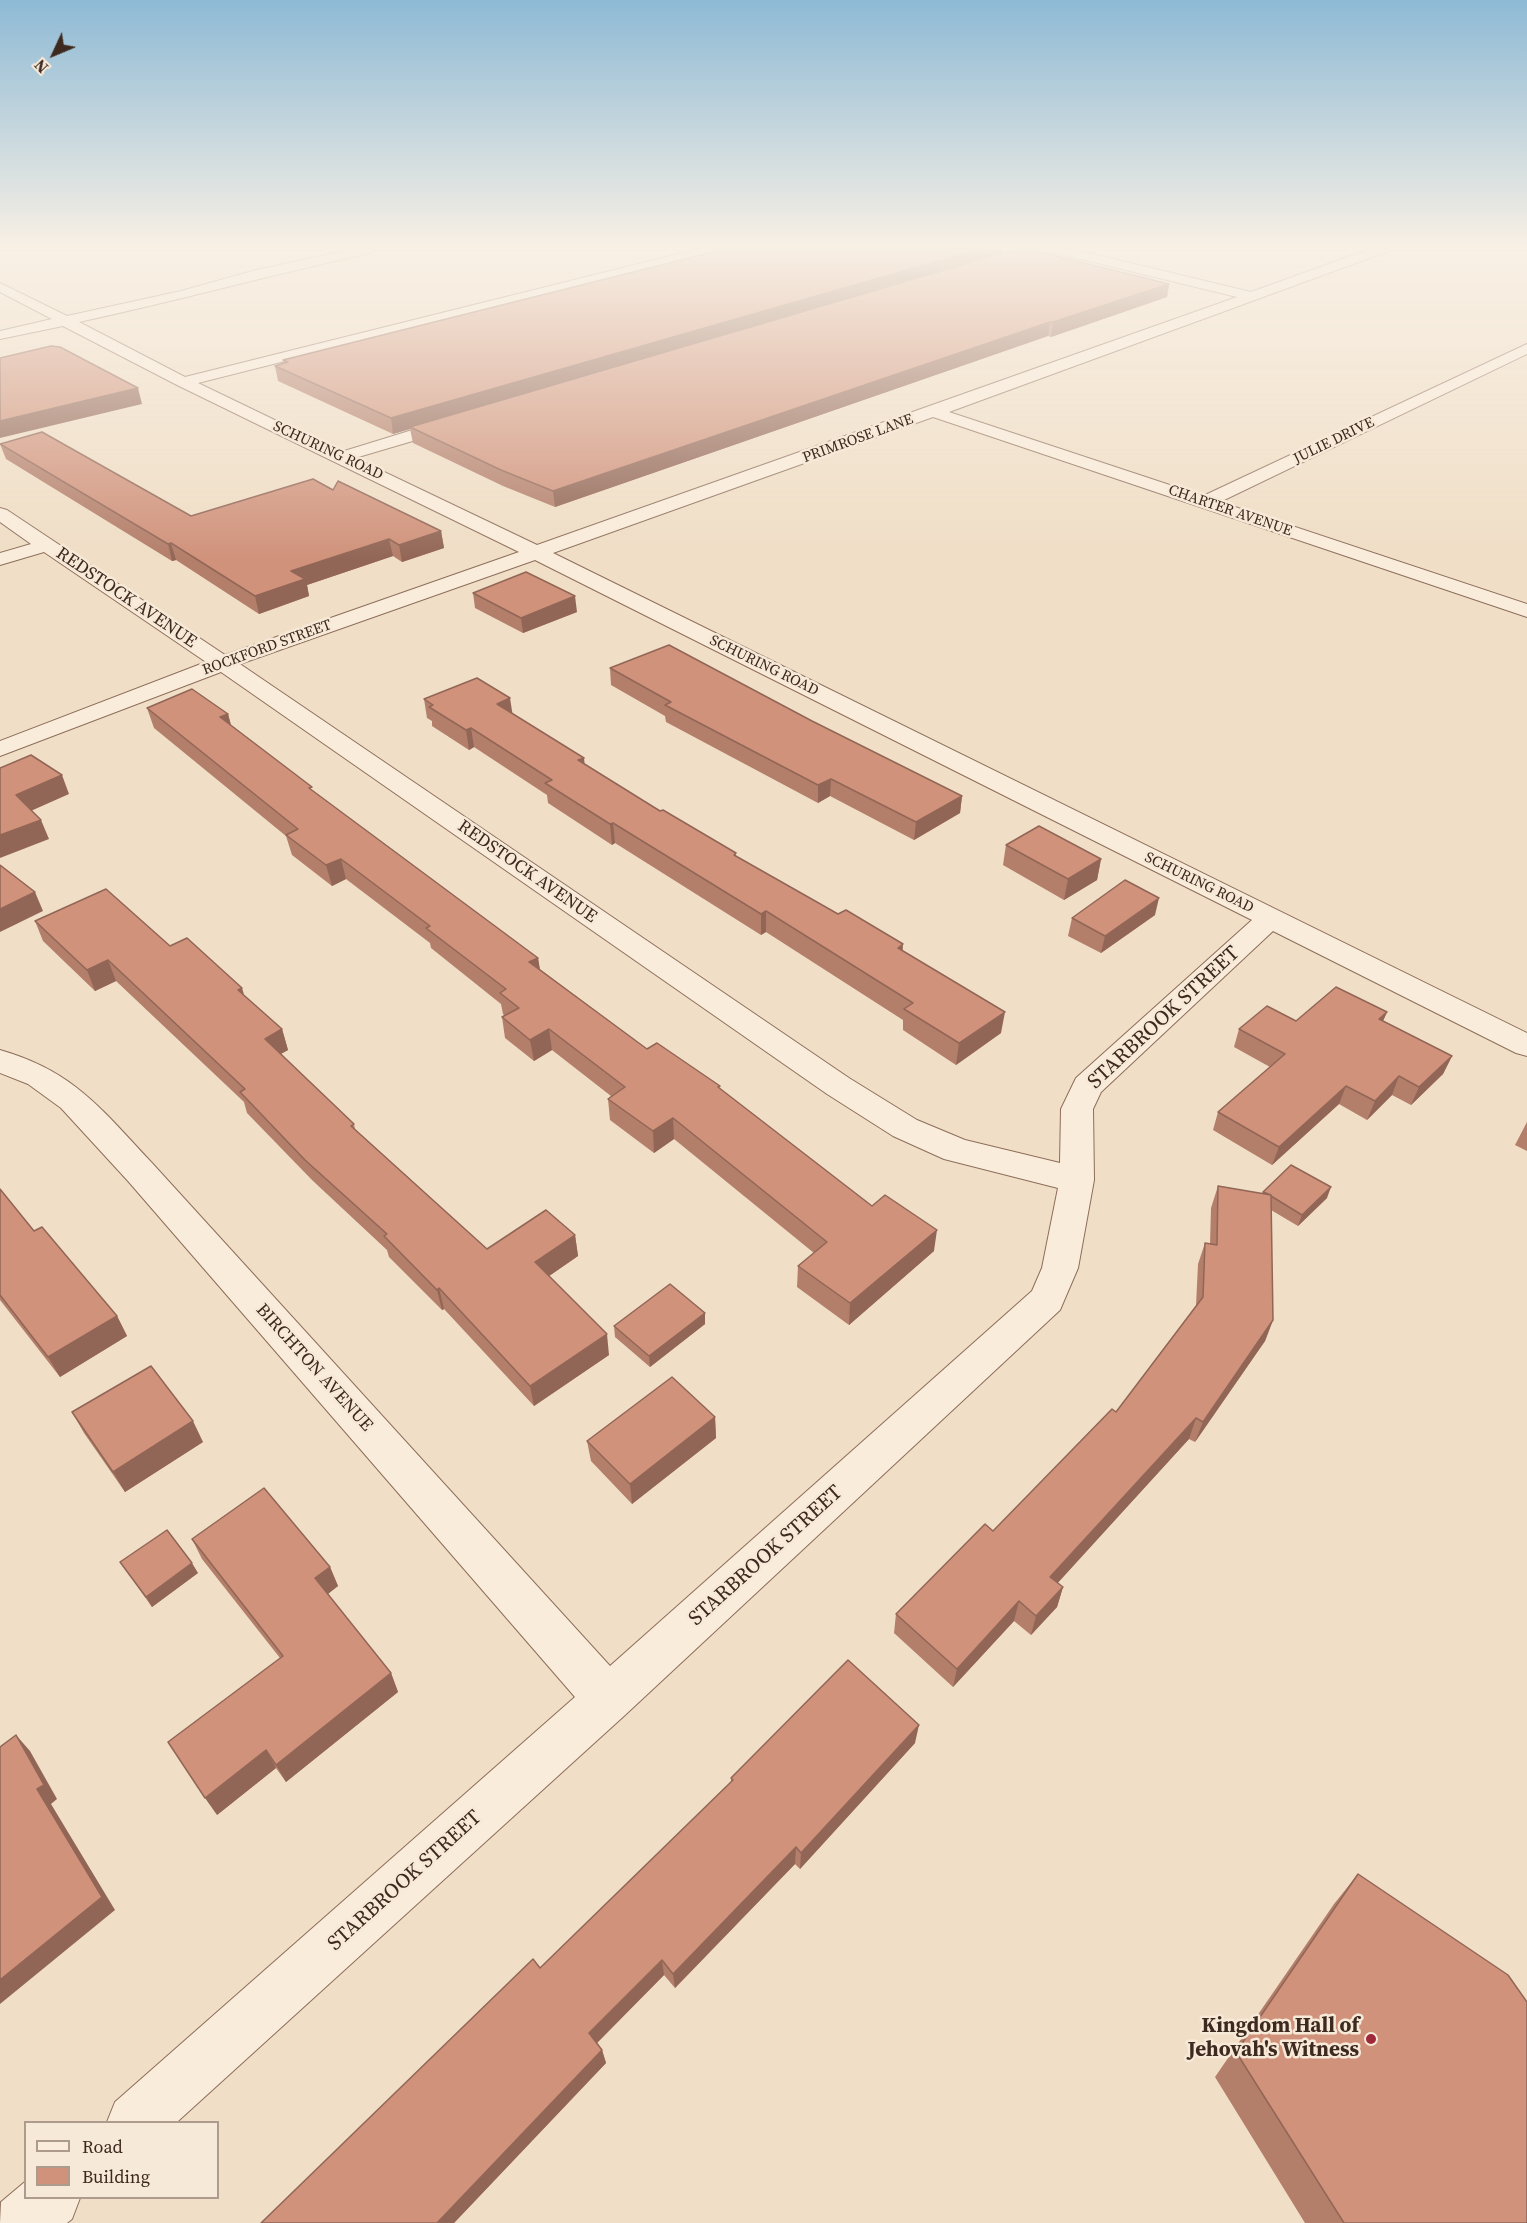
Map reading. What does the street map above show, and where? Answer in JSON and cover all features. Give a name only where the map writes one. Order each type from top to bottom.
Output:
[{"type":"street","name":"SCHURING ROAD","points":[[127,353],[537,553],[1527,1046]]},
{"type":"street","points":[[183,382],[299,353]]},
{"type":"street","name":"PRIMROSE LANE","points":[[537,553],[1095,353]]},
{"type":"street","name":"JULIE DRIVE","points":[[1206,502],[1517,353]]},
{"type":"street","name":"CHARTER AVENUE","points":[[933,412],[1527,611]]},
{"type":"street","points":[[341,457],[465,420]]},
{"type":"street","name":"REDSTOCK AVENUE","points":[[0,514],[223,663],[838,1086],[905,1128],[956,1150],[1077,1180]]},
{"type":"street","points":[[0,559],[47,545]]},
{"type":"street","name":"ROCKFORD STREET","points":[[0,748],[223,663],[537,553]]},
{"type":"street","name":"STARBROOK STREET","points":[[136,2121],[608,1699],[1047,1300],[1060,1268],[1077,1180],[1077,1109],[1087,1086],[1270,919]]},
{"type":"street","name":"BIRCHTON AVENUE","points":[[0,1061],[39,1077],[73,1100],[148,1180],[608,1699]]},
{"type":"street","points":[[22,2223],[50,2199]]},
{"type":"building","points":[[22,353],[71,353],[138,388],[0,421],[0,358]]},
{"type":"building","points":[[312,353],[618,353],[391,418],[275,366],[288,362],[283,360]]},
{"type":"building","points":[[663,353],[960,353],[553,491],[501,470],[410,427]]},
{"type":"building","points":[[42,432],[191,516],[313,479],[333,490],[338,481],[441,531],[399,545],[389,539],[291,571],[305,579],[255,596],[171,543],[168,544],[0,444]]},
{"type":"building","points":[[526,572],[575,596],[521,618],[473,593]]},
{"type":"building","points":[[669,645],[812,721],[962,796],[916,822],[831,779],[818,785],[665,705],[671,702],[610,668]]},
{"type":"building","points":[[477,678],[510,698],[497,704],[584,758],[578,760],[660,811],[663,810],[736,853],[734,855],[838,914],[846,910],[903,944],[898,948],[1005,1012],[959,1043],[904,1009],[913,1003],[766,911],[761,914],[613,823],[610,824],[545,783],[552,780],[471,728],[466,730],[429,707],[433,705],[424,699]]},
{"type":"building","points":[[192,689],[228,714],[220,717],[312,787],[309,788],[538,958],[529,962],[647,1049],[657,1043],[720,1086],[718,1087],[872,1206],[885,1195],[937,1230],[850,1303],[798,1266],[827,1242],[673,1118],[653,1131],[608,1099],[625,1087],[549,1029],[530,1040],[502,1017],[519,1008],[500,993],[506,989],[426,928],[430,926],[341,859],[326,865],[286,835],[298,829],[147,708]]},
{"type":"building","points":[[31,755],[62,775],[16,795],[41,820],[0,835],[0,768]]},
{"type":"building","points":[[1039,826],[1101,859],[1068,879],[1006,845]]},
{"type":"building","points":[[0,865],[35,892],[0,909]]},
{"type":"building","points":[[1125,880],[1159,898],[1105,936],[1072,918]]},
{"type":"building","points":[[106,889],[170,946],[187,938],[242,988],[238,990],[282,1029],[265,1039],[354,1124],[351,1126],[487,1249],[546,1210],[575,1235],[535,1262],[607,1334],[530,1386],[439,1288],[437,1290],[384,1236],[387,1234],[305,1160],[240,1092],[245,1089],[108,960],[87,970],[35,921]]},
{"type":"building","points":[[1336,987],[1387,1012],[1379,1019],[1452,1056],[1419,1087],[1399,1076],[1375,1101],[1346,1086],[1279,1147],[1218,1112],[1285,1054],[1239,1029],[1267,1006],[1296,1021]]},
{"type":"building","points":[[1291,1165],[1331,1187],[1302,1215],[1263,1192]]},
{"type":"building","points":[[1218,1186],[1271,1195],[1273,1320],[1203,1422],[1196,1418],[1050,1577],[1063,1587],[1036,1616],[1019,1601],[957,1669],[896,1614],[985,1524],[993,1531],[1112,1409],[1116,1412],[1203,1297],[1205,1243],[1217,1245]]},
{"type":"building","points":[[0,1189],[34,1231],[42,1227],[117,1316],[48,1357],[0,1295]]},
{"type":"building","points":[[670,1284],[705,1313],[649,1356],[614,1326]]},
{"type":"building","points":[[151,1366],[193,1421],[113,1472],[72,1412]]},
{"type":"building","points":[[672,1377],[715,1417],[630,1484],[587,1441]]},
{"type":"building","points":[[264,1488],[330,1567],[315,1578],[391,1673],[276,1765],[266,1750],[205,1798],[168,1742],[283,1656],[192,1539]]},
{"type":"building","points":[[167,1530],[192,1563],[146,1597],[120,1562]]},
{"type":"building","points":[[848,1660],[919,1725],[801,1853],[796,1847],[673,1974],[662,1960],[589,2033],[602,2050],[437,2223],[261,2223],[533,1959],[540,1968],[733,1780],[731,1778]]},
{"type":"building","points":[[16,1735],[44,1785],[37,1789],[102,1897],[0,1980],[0,1747]]},
{"type":"building","name":"Kingdom Hall of Jehovah's Witness","points":[[1358,1874],[1508,1975],[1527,2002],[1527,2223],[1344,2223],[1236,2052]]},
{"type":"place","name":"Kingdom Hall of Jehovah's Witness","points":[[1371,2039]]}]
